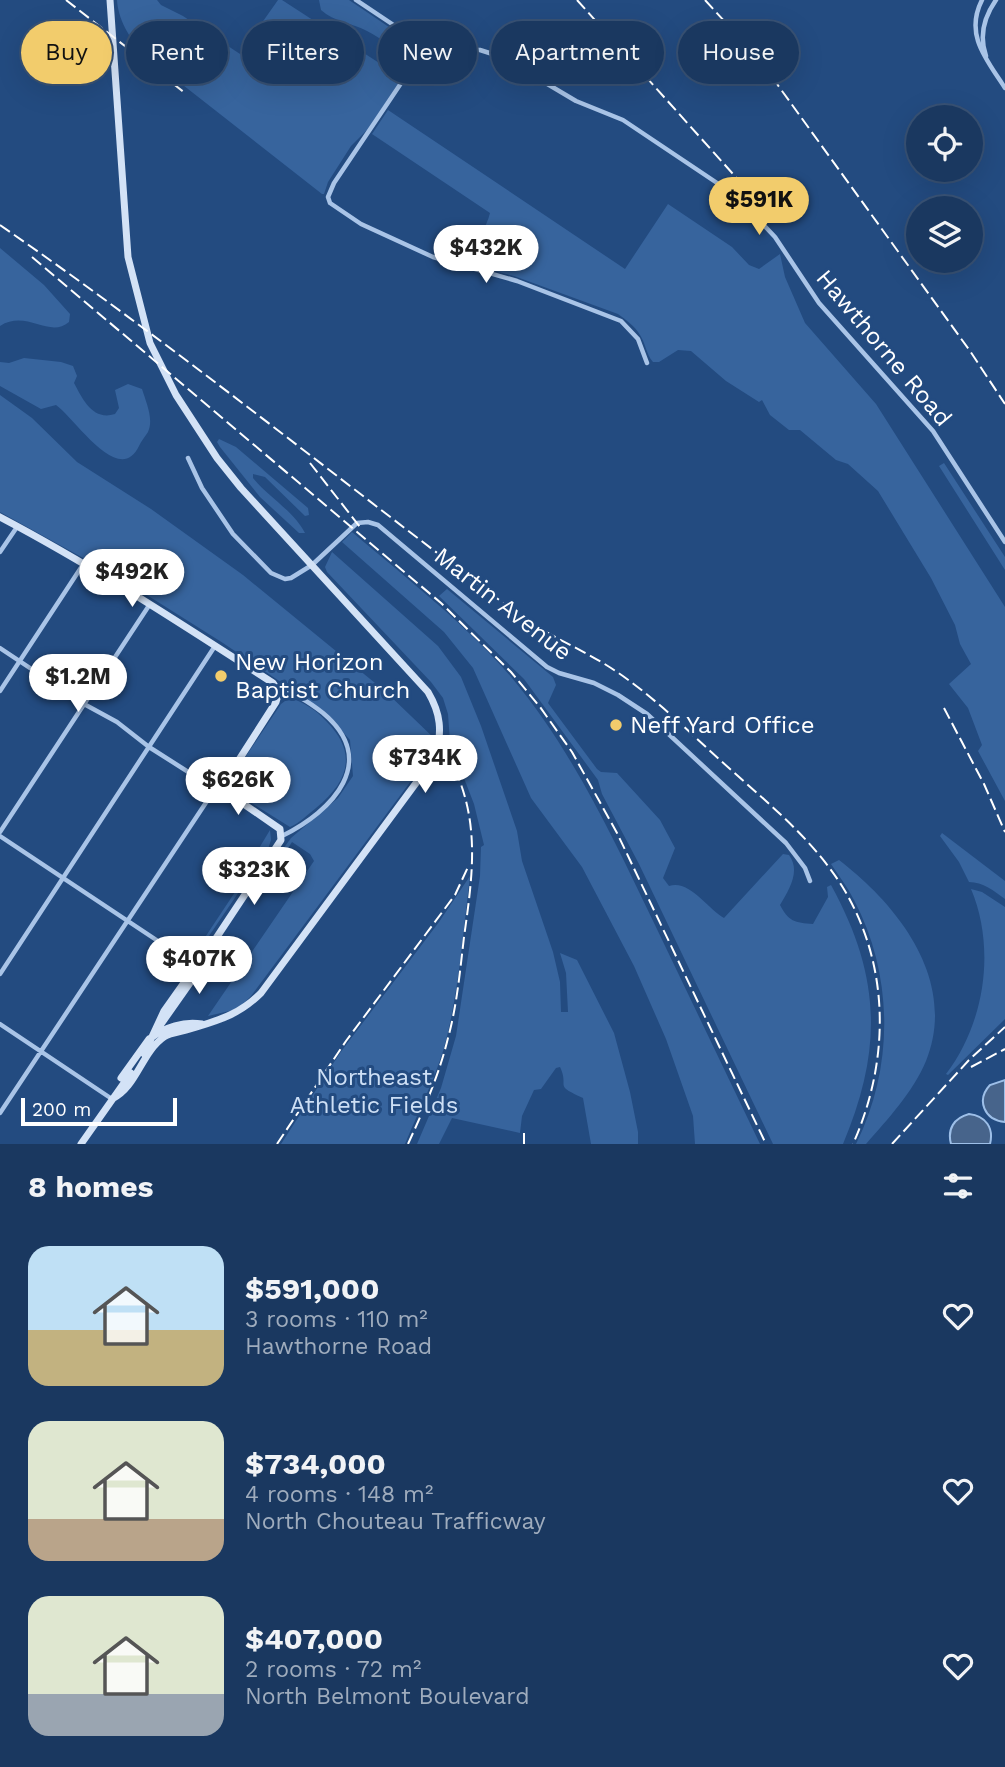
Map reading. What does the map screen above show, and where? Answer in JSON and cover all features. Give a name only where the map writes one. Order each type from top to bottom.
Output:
[{"type":"main road","points":[[110,0],[128,257],[150,344],[176,396],[217,458],[428,692],[441,721],[436,756],[261,993],[234,1015],[166,1035],[122,1094],[112,1099]]},
{"type":"main road","points":[[0,517],[84,563],[150,604],[273,684],[279,692],[276,702],[230,773],[229,786],[235,798],[277,826],[282,836],[198,967],[197,973],[116,1087],[112,1099],[82,1144]]},
{"type":"main road","points":[[167,1013],[171,1021],[181,1025]]},
{"type":"main road","points":[[150,1038],[171,1026],[202,1024]]},
{"type":"street","points":[[355,0],[387,21]]},
{"type":"street","points":[[982,0],[976,14],[975,34],[978,46],[1005,88]]},
{"type":"street","points":[[989,63],[983,46],[983,29],[986,16],[996,0]]},
{"type":"street","name":"Hawthorne Road","points":[[477,50],[502,57],[576,101],[633,125],[736,195],[775,237],[819,303],[933,431],[1005,542]]},
{"type":"street","points":[[400,84],[334,183],[328,197],[330,203],[361,225],[433,257],[517,281],[621,321],[638,339],[647,363]]},
{"type":"street","name":"Martin Avenue","points":[[188,458],[202,488],[233,534],[271,573],[285,579],[291,579],[312,565],[354,525],[368,522],[378,526],[553,671],[594,683],[647,714],[786,843],[805,867],[810,881]]},
{"type":"street","points":[[0,552],[17,526]]},
{"type":"street","points":[[0,691],[84,563]]},
{"type":"street","points":[[150,604],[0,834],[198,967]]},
{"type":"street","points":[[0,974],[215,646]]},
{"type":"street","points":[[0,648],[84,704],[117,722],[149,747],[215,789]]},
{"type":"street","points":[[279,692],[289,692],[317,708],[337,726],[348,744],[350,758],[349,772],[339,791],[320,810],[282,836]]},
{"type":"street","points":[[0,1113],[215,789],[229,786]]},
{"type":"street","points":[[0,1024],[112,1099]]},
{"type":"green space","points":[[117,0],[157,0],[161,5],[190,21],[126,21],[126,30]]},
{"type":"green space","points":[[278,0],[314,21],[263,21]]},
{"type":"green space","points":[[319,0],[349,0],[380,21],[378,37],[364,30],[364,21],[343,21],[321,10]]},
{"type":"green space","points":[[228,46],[240,54],[242,51],[242,84],[364,84],[364,53],[378,62],[378,84],[398,84],[367,130],[351,146],[322,194],[182,84],[228,84]]},
{"type":"green space","points":[[388,110],[625,269],[668,204],[732,247],[749,265],[759,269],[780,254],[785,277],[805,323],[876,404],[1005,607],[1005,801],[978,751],[982,745],[968,708],[949,684],[971,664],[931,578],[878,491],[848,464],[836,460],[800,430],[789,430],[770,415],[762,400],[759,402],[726,381],[691,351],[678,350],[659,362],[653,362],[638,332],[618,314],[514,276],[472,265],[473,254],[490,213],[372,134]]},
{"type":"green space","points":[[0,248],[44,285],[70,314],[69,322],[54,327],[19,321],[0,326]]},
{"type":"green space","points":[[24,358],[73,366],[77,376],[74,383],[81,396],[90,408],[101,415],[115,414],[119,408],[115,390],[128,384],[142,389],[149,410],[150,427],[130,457],[120,459],[109,455],[56,405],[41,409],[0,386],[0,362],[9,363]]},
{"type":"green space","points":[[0,395],[32,418],[77,462],[151,509],[243,575],[386,692],[436,740],[434,750],[251,996],[238,1009],[208,1016],[314,861],[310,854],[292,842],[285,853],[283,849],[291,838],[338,798],[353,776],[350,740],[325,712],[223,643],[123,580],[0,512]]},
{"type":"green space","points":[[219,439],[236,447],[308,508],[309,515],[305,516],[265,477],[253,474],[259,485],[294,518],[305,533],[299,533],[260,497],[220,447],[217,442]]},
{"type":"green space","points":[[944,463],[1005,557],[1005,570],[939,466]]},
{"type":"green space","points":[[352,532],[435,602],[494,658],[554,735],[608,829],[760,1144],[695,1144],[693,1116],[666,1039],[634,966],[582,867],[531,798],[473,668],[444,632],[342,542]]},
{"type":"green space","points":[[332,552],[438,646],[461,677],[517,831],[522,861],[553,952],[560,982],[561,1012],[568,1012],[566,973],[560,953],[577,960],[614,1033],[630,1092],[638,1144],[591,1144],[583,1098],[565,1088],[560,1067],[556,1068],[541,1089],[534,1090],[522,1116],[520,1133],[452,1118],[439,1144],[417,1144],[441,1088],[456,1036],[480,876],[481,847],[484,845],[474,804],[450,742],[448,714],[443,698],[327,572],[325,567]]},
{"type":"green space","points":[[447,589],[553,677],[556,685],[548,703],[597,769],[601,772],[617,773],[660,820],[675,848],[663,878],[669,886],[676,885],[691,891],[724,918],[783,854],[789,855],[794,874],[780,905],[793,920],[813,924],[828,897],[827,887],[831,885],[860,950],[871,1013],[865,1076],[843,1144],[773,1144],[639,864],[602,794],[598,780],[524,679],[439,596]]},
{"type":"green space","points":[[289,698],[304,704],[322,717],[343,744],[346,755],[342,777],[336,788],[301,821],[290,827],[242,797],[234,782],[236,771],[281,704]]},
{"type":"green space","points":[[270,830],[268,849],[194,958],[192,957],[243,880],[241,878]]},
{"type":"green space","points":[[942,833],[1005,881],[1005,899],[984,885],[969,882],[959,862],[940,836]]},
{"type":"green space","points":[[839,860],[882,900],[901,923],[917,948],[928,974],[934,1002],[934,1031],[921,1072],[899,1105],[866,1144],[856,1144],[868,1115],[883,1053],[882,991],[877,959],[867,929],[852,896],[831,864]]},
{"type":"green space","name":"Northeast Athletic Fields","points":[[470,876],[460,962],[444,1048],[405,1144],[281,1144],[340,1053],[439,922]]},
{"type":"green space","points":[[971,889],[982,892],[1005,907],[1005,1019],[948,1075],[946,1074],[970,1032],[978,1009],[982,984],[983,936]]},
{"type":"shaded area","points":[[1005,1080],[1005,1122],[987,1113],[983,1097],[990,1085]]},
{"type":"shaded area","points":[[969,1114],[980,1117],[990,1128],[990,1144],[951,1144],[953,1125],[959,1118]]},
{"type":"railway","points":[[66,0],[185,93]]},
{"type":"railway","points":[[577,0],[768,213]]},
{"type":"railway","points":[[705,0],[777,84],[970,351],[1005,404]]},
{"type":"railway","points":[[0,225],[197,368],[518,614],[631,682],[771,805],[819,854],[845,891],[860,921],[871,952],[877,984],[880,1017],[878,1049],[865,1113],[853,1144]]},
{"type":"railway","points":[[32,257],[441,603],[511,672],[540,707],[572,752],[617,833],[766,1144]]},
{"type":"railway","points":[[310,463],[360,527]]},
{"type":"railway","points":[[944,708],[984,784],[1005,832]]},
{"type":"railway","points":[[408,1144],[436,1079],[451,1026],[470,891],[472,846],[467,803],[450,759]]},
{"type":"railway","points":[[277,1144],[346,1041],[455,895],[468,867]]},
{"type":"railway","points":[[892,1144],[969,1060],[1005,1027]]},
{"type":"railway","points":[[971,1067],[1005,1049]]},
{"type":"railway","points":[[524,1133],[524,1144]]},
{"type":"place","name":"New Horizon Baptist Church","points":[[221,676]]},
{"type":"place","name":"Neff Yard Office","points":[[616,725]]}]
